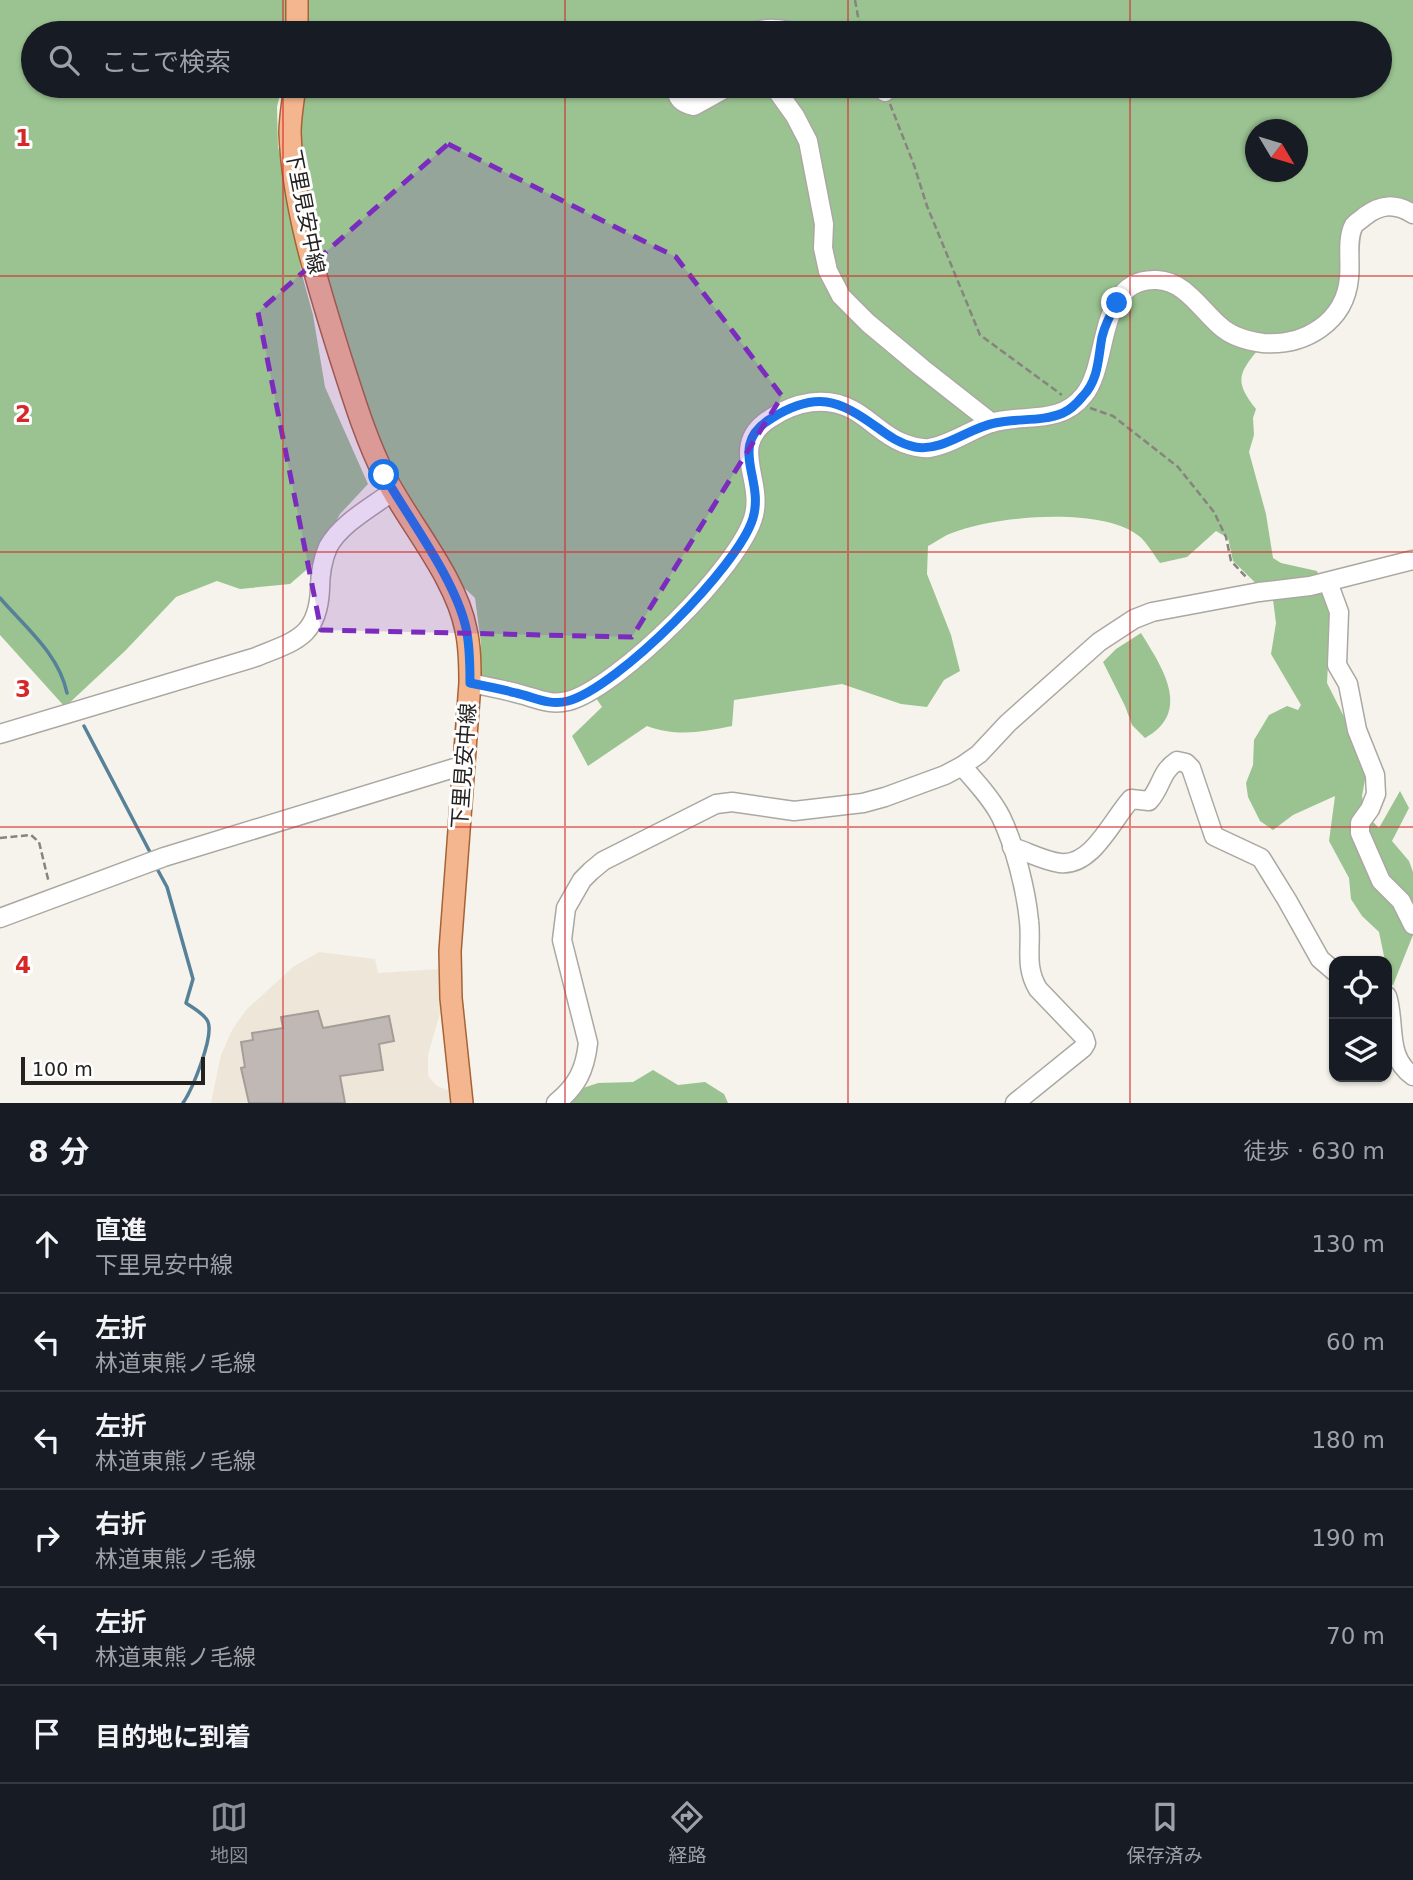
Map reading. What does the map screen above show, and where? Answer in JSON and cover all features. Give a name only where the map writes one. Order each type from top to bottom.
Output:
[{"type":"main road","points":[[297,0],[297,21]]},
{"type":"main road","name":"下里見安中線","points":[[294,98],[290,131],[293,166],[315,271],[364,429],[393,491],[454,594],[466,628],[470,683],[450,951],[451,998],[462,1103]]},
{"type":"street","points":[[679,98],[694,106],[708,98]]},
{"type":"street","points":[[782,98],[796,116],[808,141],[824,224],[828,271],[841,296],[913,361],[992,423]]},
{"type":"street","points":[[470,683],[544,702],[569,701],[590,691],[644,652],[712,581],[753,520],[755,484],[748,460],[748,445],[754,432],[797,405],[831,401],[853,410],[894,440],[912,447],[928,448],[992,423],[1038,419],[1063,413],[1076,404],[1092,382],[1098,367],[1102,335],[1117,303],[1136,285],[1158,280],[1171,283],[1185,291],[1220,327],[1241,339],[1278,343],[1299,341],[1317,332],[1344,300],[1349,282],[1350,242],[1355,224],[1377,207],[1392,205],[1413,214]]},
{"type":"street","points":[[0,734],[256,657],[292,642],[306,632],[316,619],[321,570],[329,546],[343,529],[393,491]]},
{"type":"street","points":[[556,1103],[578,1083],[587,1055],[586,1031],[562,940],[563,923],[572,895],[591,871],[603,861],[724,801],[794,811],[863,803],[945,775],[979,754],[1008,723],[1115,629],[1152,612],[1328,582],[1413,560]]},
{"type":"street","points":[[1328,582],[1339,612],[1337,665],[1348,684],[1357,730],[1375,775],[1376,794],[1360,823],[1360,833],[1381,881],[1401,901],[1413,925]]},
{"type":"street","points":[[1012,847],[1058,863],[1080,860],[1094,848],[1131,799],[1149,801],[1160,788],[1167,768],[1177,761],[1186,763],[1191,768],[1214,836],[1261,858],[1320,959],[1329,967]]},
{"type":"street","points":[[0,918],[164,857],[464,765]]},
{"type":"street","points":[[962,766],[1001,816],[1012,847],[1030,923],[1028,958],[1033,981],[1084,1037],[1086,1043],[1015,1103]]},
{"type":"street","points":[[1390,1019],[1395,1054],[1404,1070],[1413,1076]]},
{"type":"path","points":[[855,0],[859,21]]},
{"type":"path","points":[[887,98],[980,335],[1076,404],[1113,416],[1178,467],[1214,512],[1226,537],[1231,561],[1259,592]]},
{"type":"path","points":[[0,838],[31,835],[35,837],[39,842],[53,900]]},
{"type":"highlighted area","points":[[448,144],[676,257],[782,396],[632,637],[321,630],[258,312]]},
{"type":"shaded area","points":[[319,952],[375,959],[378,973],[439,969],[440,1013],[428,1055],[428,1076],[437,1086],[454,1093],[455,1103],[211,1103],[221,1055],[232,1030],[246,1010],[293,967]]},
{"type":"green space","points":[[0,0],[291,0],[290,21],[21,21],[21,98],[279,98],[278,147],[297,216],[301,271],[313,315],[325,387],[368,484],[340,514],[312,565],[290,584],[240,589],[217,581],[176,597],[126,650],[65,707],[0,635]]},
{"type":"green space","points":[[309,0],[1413,0],[1413,211],[1392,202],[1352,223],[1345,282],[1327,313],[1298,334],[1263,336],[1229,327],[1189,286],[1132,281],[1089,381],[1060,409],[913,442],[843,398],[750,428],[747,517],[708,577],[640,647],[586,686],[554,697],[490,681],[481,675],[477,665],[481,644],[475,598],[458,582],[391,470],[372,426],[331,293],[299,166],[301,98],[1392,98],[1392,21],[307,21]]},
{"type":"green space","points":[[1157,283],[1261,346],[1244,370],[1242,383],[1256,409],[1253,418],[1254,435],[1249,452],[1266,514],[1273,558],[1281,563],[1317,571],[1331,606],[1327,683],[1368,764],[1362,796],[1365,814],[1379,828],[1400,791],[1409,808],[1392,841],[1409,861],[1413,872],[1413,935],[1393,985],[1392,956],[1384,956],[1379,932],[1362,916],[1351,899],[1349,878],[1329,841],[1335,796],[1293,815],[1273,830],[1260,821],[1248,797],[1246,783],[1253,765],[1254,740],[1269,715],[1287,706],[1298,710],[1301,705],[1271,654],[1276,623],[1273,600],[1233,561],[1228,538],[1216,531],[1187,557],[1160,563],[1136,534],[1097,520],[1072,517],[993,522],[952,533],[928,546],[927,574],[951,635],[960,671],[944,680],[927,707],[901,704],[842,684],[734,700],[732,726],[700,732],[679,732],[647,726],[588,766],[572,736],[602,707],[594,695],[748,540],[752,459],[758,435],[797,409],[830,406],[914,451],[997,427],[1066,417],[1109,339],[1126,298]]},
{"type":"green space","points":[[1141,633],[1164,674],[1170,702],[1168,715],[1159,727],[1145,738],[1132,725],[1103,662],[1116,649]]},
{"type":"green space","points":[[653,1070],[678,1085],[705,1082],[724,1094],[728,1103],[571,1103],[583,1088],[598,1083],[633,1082]]},
{"type":"building","points":[[318,1011],[323,1028],[389,1016],[394,1041],[379,1044],[383,1070],[340,1076],[345,1103],[249,1103],[241,1068],[245,1067],[241,1042],[253,1040],[252,1033],[283,1028],[281,1017]]},
{"type":"waterway","points":[[0,598],[49,653],[67,693]]},
{"type":"waterway","points":[[84,726],[151,854]]},
{"type":"waterway","points":[[155,865],[167,887],[193,979],[186,1003],[204,1016],[209,1029],[201,1063],[183,1103]]},
{"type":"route","points":[[384,475],[454,594],[466,628],[470,683],[530,696],[544,702],[569,701],[590,691],[644,652],[712,581],[733,554],[753,520],[756,501],[755,484],[748,460],[748,445],[754,432],[770,418],[797,405],[831,401],[853,410],[894,440],[912,447],[928,448],[992,423],[1038,419],[1063,413],[1076,404],[1092,382],[1098,367],[1102,335],[1117,303]]}]
